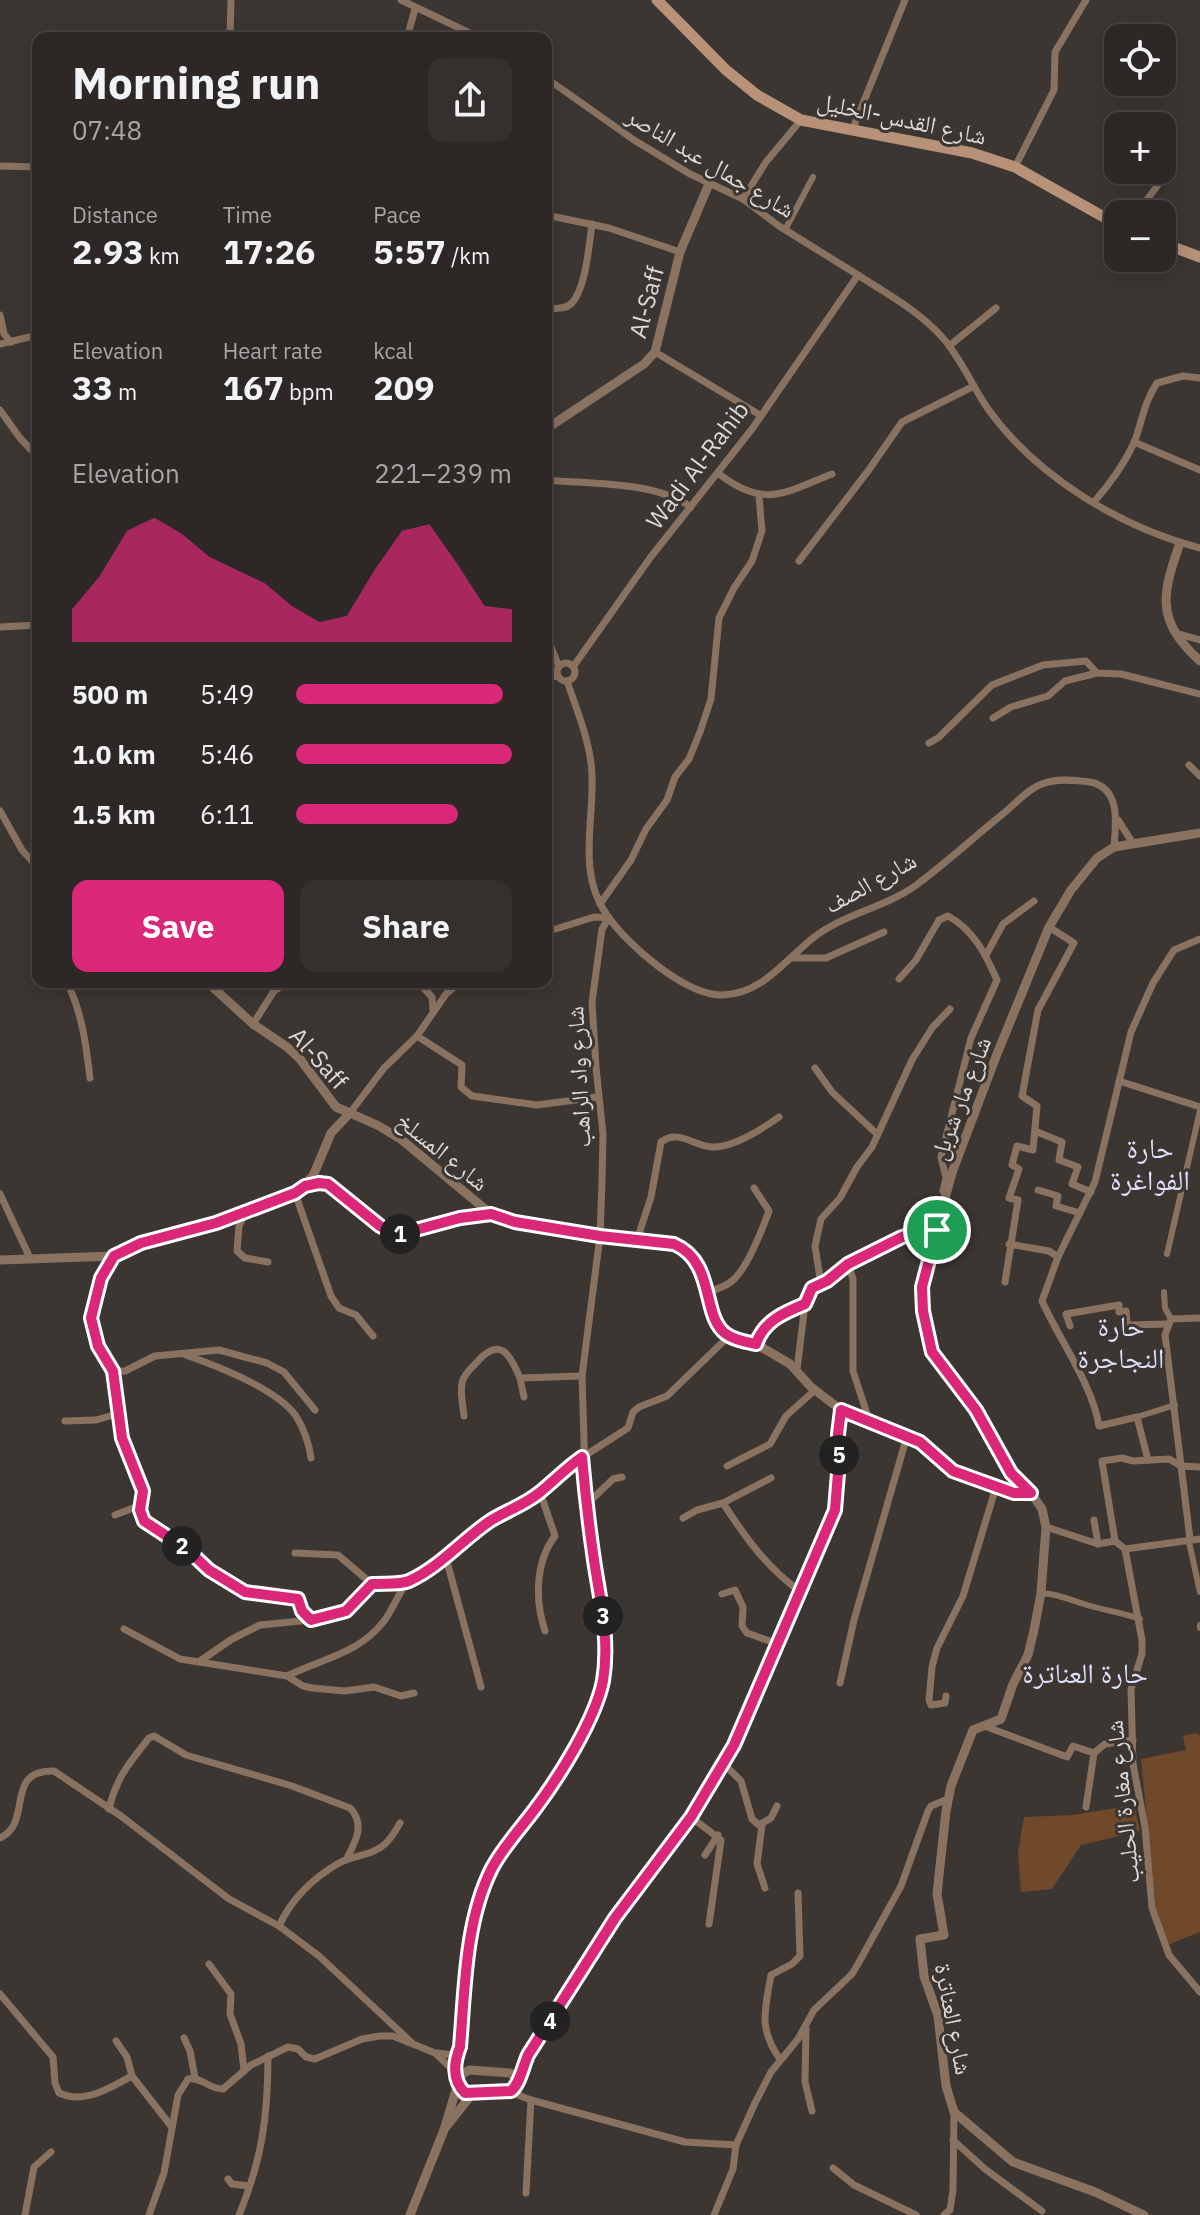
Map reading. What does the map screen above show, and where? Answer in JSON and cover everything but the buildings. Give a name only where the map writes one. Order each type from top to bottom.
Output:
[{"type":"main road","name":"شارع القدس-الخليل","points":[[657,0],[726,70],[757,95],[801,120],[972,153],[1015,167],[1104,217]]},
{"type":"main road","points":[[1176,248],[1200,257]]},
{"type":"street","points":[[230,32],[231,0]]},
{"type":"street","points":[[401,0],[467,32]]},
{"type":"street","points":[[853,128],[905,0]]},
{"type":"street","points":[[1015,167],[1054,90],[1055,52],[1086,0]]},
{"type":"street","points":[[409,32],[415,9]]},
{"type":"street","name":"شارع جمال عبد الناصر","points":[[552,82],[634,140],[709,184],[743,199],[785,230],[916,313],[949,346],[999,422],[1035,460],[1094,502],[1140,529],[1200,548]]},
{"type":"street","points":[[743,199],[766,162],[801,120]]},
{"type":"street","points":[[0,166],[32,167]]},
{"type":"street","points":[[785,230],[813,177]]},
{"type":"street","name":"Al-Saff","points":[[552,425],[644,364],[655,352],[680,252],[709,184]]},
{"type":"street","points":[[1147,200],[1159,184]]},
{"type":"street","points":[[552,216],[592,224],[680,252]]},
{"type":"street","points":[[552,309],[564,308],[572,303],[581,284],[592,224]]},
{"type":"street","name":"Wadi Al-Rahib","points":[[567,681],[575,676],[573,667],[650,558],[719,474],[858,275]]},
{"type":"street","points":[[949,346],[996,308]]},
{"type":"street","points":[[0,315],[4,334],[11,342]]},
{"type":"street","points":[[0,344],[32,337]]},
{"type":"street","points":[[655,352],[760,415]]},
{"type":"street","points":[[1094,502],[1106,489],[1134,442],[1146,403],[1157,383],[1183,376],[1200,378]]},
{"type":"street","points":[[799,561],[902,422],[974,386]]},
{"type":"street","points":[[0,410],[32,451]]},
{"type":"street","points":[[1134,442],[1200,470]]},
{"type":"street","points":[[719,474],[739,488],[759,496],[784,492],[832,474]]},
{"type":"street","points":[[552,481],[647,489],[680,499],[691,507]]},
{"type":"street","points":[[600,904],[667,800],[675,777],[689,759],[700,732],[711,699],[719,618],[752,561],[762,531],[759,496]]},
{"type":"street","points":[[1180,543],[1166,582],[1165,605],[1175,633],[1200,661]]},
{"type":"street","points":[[0,627],[32,625]]},
{"type":"street","points":[[1175,633],[1200,640]]},
{"type":"street","points":[[552,652],[559,672],[567,681],[583,732],[592,775],[588,857],[593,889],[609,918]]},
{"type":"street","points":[[929,743],[938,738],[992,685],[1043,665],[1063,662],[1086,661],[1097,673]]},
{"type":"street","points":[[552,675],[559,672],[566,663],[573,667]]},
{"type":"street","points":[[993,718],[1011,707],[1048,696],[1065,681],[1097,673],[1121,674],[1200,694]]},
{"type":"street","points":[[1189,765],[1200,776]]},
{"type":"street","name":"شارع الصف","points":[[609,918],[684,985],[721,995],[736,994],[758,985],[793,958],[813,937],[913,887],[1041,784],[1077,780],[1105,788],[1113,801],[1118,820]]},
{"type":"street","points":[[0,811],[32,861]]},
{"type":"street","points":[[1118,820],[1132,842]]},
{"type":"street","points":[[1114,847],[1118,820]]},
{"type":"street","name":"شارع مار شربل","points":[[1046,1527],[1042,1509],[1011,1473],[976,1410],[932,1352],[923,1311],[922,1287],[953,1170],[1049,927],[1097,858],[1114,847],[1200,833]]},
{"type":"street","points":[[986,955],[1003,924],[1034,901]]},
{"type":"street","points":[[899,979],[916,960],[939,920],[948,916],[966,928],[986,955],[997,980],[971,1038],[941,1157],[946,1178],[941,1201],[943,1209]]},
{"type":"street","points":[[552,930],[594,917],[609,918]]},
{"type":"street","name":"شارع واد الراهب","points":[[456,2083],[467,1973],[479,1900],[502,1853],[538,1806],[568,1759],[596,1702],[602,1682],[605,1630],[586,1505],[582,1457],[582,1376],[600,1236],[603,1134],[592,1002],[602,929],[609,918]]},
{"type":"street","points":[[1005,1282],[1018,1200],[1009,1198],[1019,1169],[1012,1165],[1017,1146],[1033,1150],[1037,1106],[1022,1096],[1038,1010],[1074,943],[1049,927]]},
{"type":"street","points":[[793,958],[826,958],[884,932]]},
{"type":"street","points":[[1175,1405],[1099,1426],[1088,1390],[1055,1332],[1042,1301],[1058,1257],[1091,1192],[1102,1159],[1131,1032],[1153,983],[1174,950],[1200,939]]},
{"type":"street","points":[[70,988],[85,1031],[90,1078]]},
{"type":"street","name":"Al-Saff","points":[[0,1260],[114,1256],[141,1243],[216,1223],[295,1193],[313,1176],[331,1133],[350,1113],[336,1107],[300,1059],[287,1047],[253,1024],[214,988]]},
{"type":"street","points":[[253,1024],[278,988]]},
{"type":"street","points":[[424,988],[432,997],[433,1014]]},
{"type":"street","points":[[350,1113],[384,1068],[417,1036],[453,988]]},
{"type":"street","points":[[432,997],[446,994]]},
{"type":"street","points":[[821,1284],[815,1246],[821,1219],[840,1198],[877,1134],[912,1060],[932,1028],[950,1009]]},
{"type":"street","points":[[417,1036],[462,1065],[461,1087],[472,1096],[537,1105],[598,1097]]},
{"type":"street","points":[[815,1068],[832,1092],[877,1134]]},
{"type":"street","points":[[1119,1081],[1200,1109],[1167,1254]]},
{"type":"street","name":"شارع المسلخ","points":[[350,1113],[391,1132],[491,1214],[515,1222],[674,1244],[683,1248],[697,1264],[719,1327],[729,1336]]},
{"type":"street","points":[[637,1240],[656,1178],[661,1142],[670,1136],[678,1136],[706,1146],[724,1146],[779,1117]]},
{"type":"street","points":[[1035,1131],[1062,1142],[1059,1160],[1078,1167],[1072,1184],[1091,1192]]},
{"type":"street","points":[[305,1186],[328,1184],[380,1226],[397,1235],[460,1218],[491,1214]]},
{"type":"street","points":[[708,1292],[724,1287],[735,1279],[769,1211],[754,1188]]},
{"type":"street","points":[[1038,1190],[1058,1196],[1056,1206],[1080,1213]]},
{"type":"street","points":[[295,1193],[331,1296],[339,1308],[356,1315],[373,1336]]},
{"type":"street","points":[[0,1194],[30,1258]]},
{"type":"street","points":[[246,1212],[239,1226],[237,1251],[245,1258],[268,1262]]},
{"type":"street","points":[[797,1370],[805,1304],[812,1288],[848,1264],[902,1237],[937,1230]]},
{"type":"street","points":[[1009,1244],[1049,1251],[1058,1257]]},
{"type":"street","points":[[114,1256],[101,1278],[91,1318],[98,1346],[113,1371],[122,1438],[143,1491],[141,1517],[230,1585],[257,1596],[294,1597],[311,1620]]},
{"type":"street","points":[[848,1264],[853,1279],[853,1371],[869,1420]]},
{"type":"street","points":[[1164,1292],[1170,1321],[1165,1335],[1189,1542],[1200,1592]]},
{"type":"street","points":[[756,1344],[769,1322],[805,1304]]},
{"type":"street","points":[[1070,1326],[1066,1314],[1119,1305],[1119,1312],[1126,1311],[1127,1325],[1200,1318]]},
{"type":"street","points":[[287,1676],[330,1660],[367,1638],[383,1622],[406,1583],[446,1558],[492,1520],[540,1492],[561,1471],[628,1428],[633,1412],[667,1396],[729,1336],[756,1344],[797,1370],[815,1390],[841,1410],[920,1442],[953,1471],[1014,1493],[1031,1493]]},
{"type":"street","points":[[464,1416],[462,1383],[489,1350],[497,1348],[504,1351],[514,1363],[524,1397]]},
{"type":"street","points":[[113,1371],[125,1371],[155,1356],[219,1350],[267,1363],[284,1372],[315,1410]]},
{"type":"street","points":[[184,1354],[243,1380],[289,1408],[301,1426],[311,1458]]},
{"type":"street","points":[[520,1378],[582,1376]]},
{"type":"street","points":[[727,1466],[770,1444],[786,1416],[815,1390]]},
{"type":"street","points":[[435,2053],[461,2090],[474,2094],[514,2089],[528,2055],[615,1918],[691,1817],[734,1745],[835,1510],[841,1410]]},
{"type":"street","points":[[65,1421],[96,1420],[117,1414]]},
{"type":"street","points":[[1137,1417],[1148,1460]]},
{"type":"street","points":[[840,1683],[854,1620],[907,1436]]},
{"type":"street","points":[[1200,1467],[1181,1466],[1169,1459],[1133,1461],[1122,1458],[1102,1461],[1115,1541],[1125,1549],[1200,1539]]},
{"type":"street","points":[[586,1505],[613,1479],[622,1477]]},
{"type":"street","points":[[683,1518],[697,1510],[723,1503],[771,1478]]},
{"type":"street","points":[[946,1696],[945,1703],[931,1705],[932,1667],[937,1648],[963,1596],[996,1487]]},
{"type":"street","points":[[540,1492],[555,1536],[547,1546],[539,1580],[538,1612],[545,1631]]},
{"type":"street","points":[[723,1503],[747,1540],[781,1578],[801,1592]]},
{"type":"street","points":[[115,1515],[141,1505]]},
{"type":"street","points":[[1094,1520],[1098,1544]]},
{"type":"street","points":[[1046,1527],[1098,1544],[1115,1541]]},
{"type":"street","name":"شارع العناترة","points":[[1046,1527],[1041,1593],[1028,1655],[1013,1684],[1001,1719],[973,1730],[948,1799],[937,1894],[944,1935],[920,1939],[924,1976],[938,2016],[946,2086],[954,2112],[1013,2162],[1095,2192],[1144,2215]]},
{"type":"street","name":"شارع مغارة الحليب","points":[[1125,1549],[1140,1619],[1142,1654],[1131,1689],[1134,1778],[1152,1908],[1169,1955],[1200,1992]]},
{"type":"street","points":[[295,1553],[338,1555],[372,1584],[406,1583]]},
{"type":"street","points":[[446,1558],[481,1687]]},
{"type":"street","points":[[200,1661],[232,1639],[260,1625],[311,1620],[346,1611],[372,1584]]},
{"type":"street","points":[[722,1594],[735,1590],[743,1607],[742,1626],[747,1633],[778,1644]]},
{"type":"street","points":[[1041,1593],[1058,1594],[1140,1619]]},
{"type":"street","points":[[124,1629],[180,1659],[207,1665],[287,1676],[312,1688],[345,1691],[374,1687],[401,1696],[414,1693]]},
{"type":"street","points":[[987,1727],[1067,1757],[1073,1746],[1094,1753]]},
{"type":"street","points":[[109,1809],[122,1772],[149,1738],[154,1736],[186,1755],[292,1786],[350,1808],[357,1815],[359,1831],[346,1860]]},
{"type":"street","points":[[1086,1807],[1094,1753],[1105,1744],[1133,1740]]},
{"type":"street","points":[[723,1763],[741,1781],[752,1819],[762,1825]]},
{"type":"street","points":[[0,1838],[15,1827],[19,1794],[39,1772],[54,1771],[229,1899],[279,1926],[319,1956],[411,2042]]},
{"type":"street","points":[[714,2215],[733,2169],[736,2145],[755,2103],[780,2059],[806,2026],[818,2004],[852,1974],[901,1886],[928,1811],[931,1806],[948,1799]]},
{"type":"street","points":[[765,1888],[757,1864],[762,1825],[771,1818],[777,1806]]},
{"type":"street","points":[[691,1817],[718,1835],[721,1849],[709,1924]]},
{"type":"street","points":[[279,1926],[297,1897],[346,1860],[370,1853],[386,1843],[400,1823]]},
{"type":"street","points":[[705,1855],[718,1835]]},
{"type":"street","points":[[780,2059],[765,2032],[764,2009],[771,1975],[800,1956],[798,1893]]},
{"type":"street","points":[[209,1964],[231,1994],[230,2014],[241,2044],[244,2070]]},
{"type":"street","points":[[0,1994],[53,2057],[59,2093],[67,2096],[92,2095],[113,2089],[132,2076]]},
{"type":"street","points":[[806,2026],[805,2082],[812,2111]]},
{"type":"street","points":[[184,2038],[195,2078],[211,2088],[223,2089],[244,2070],[268,2056],[293,2047],[306,2057],[315,2059],[362,2039],[380,2036],[393,2036],[435,2053],[460,2052],[474,2071]]},
{"type":"street","points":[[116,2041],[127,2057],[132,2076],[171,2126]]},
{"type":"street","points":[[504,2072],[528,2055]]},
{"type":"street","points":[[239,2215],[267,2119],[268,2056]]},
{"type":"street","points":[[410,2215],[444,2130],[456,2083],[463,2073],[513,2074],[529,2099],[526,2193]]},
{"type":"street","points":[[149,2215],[164,2173],[181,2086],[195,2078]]},
{"type":"street","points":[[505,2091],[685,2142],[736,2145]]},
{"type":"street","points":[[444,2130],[474,2094]]},
{"type":"street","points":[[944,2215],[950,2210],[953,2190],[954,2112]]},
{"type":"street","points":[[953,2140],[985,2169],[1042,2211]]},
{"type":"street","points":[[25,2215],[34,2167],[51,2152]]},
{"type":"street","points":[[833,2168],[854,2185],[916,2215]]},
{"type":"street","points":[[228,2179],[232,2184],[249,2186]]},
{"type":"shaded area","points":[[1197,1733],[1200,1736],[1200,1932],[1167,1945],[1156,1909],[1141,1759],[1186,1750],[1183,1736]]},
{"type":"shaded area","points":[[1134,1805],[1140,1831],[1081,1845],[1052,1889],[1021,1892],[1018,1853],[1024,1817],[1073,1815]]},
{"type":"district","name":"حارة الفواغرة","points":[[1150,1163]]},
{"type":"district","name":"حارة النجاجرة","points":[[1121,1341]]},
{"type":"district","name":"حارة العناترة","points":[[1085,1672]]},
{"type":"route","points":[[319,1183],[337,1189],[380,1226],[397,1235],[460,1218],[491,1214],[515,1222],[600,1236],[674,1244],[683,1248],[697,1264],[719,1327],[729,1336],[756,1344],[763,1327],[805,1304],[812,1288],[827,1281],[848,1264],[902,1237],[937,1230],[922,1287],[923,1311],[932,1352],[976,1410],[1011,1473],[1031,1493],[1014,1493],[953,1471],[920,1442],[841,1410],[835,1510],[734,1745],[691,1817],[615,1918],[528,2055],[519,2073],[518,2085],[508,2091],[465,2093],[459,2087],[455,2065],[479,1900],[493,1866],[538,1806],[568,1759],[596,1702],[602,1682],[605,1630],[582,1457],[561,1471],[540,1492],[492,1520],[446,1558],[406,1583],[372,1584],[346,1611],[311,1620],[294,1597],[257,1596],[230,1585],[141,1517],[143,1491],[122,1438],[113,1371],[98,1346],[91,1326],[93,1304],[101,1278],[114,1256],[141,1243],[216,1223],[319,1183]]}]
